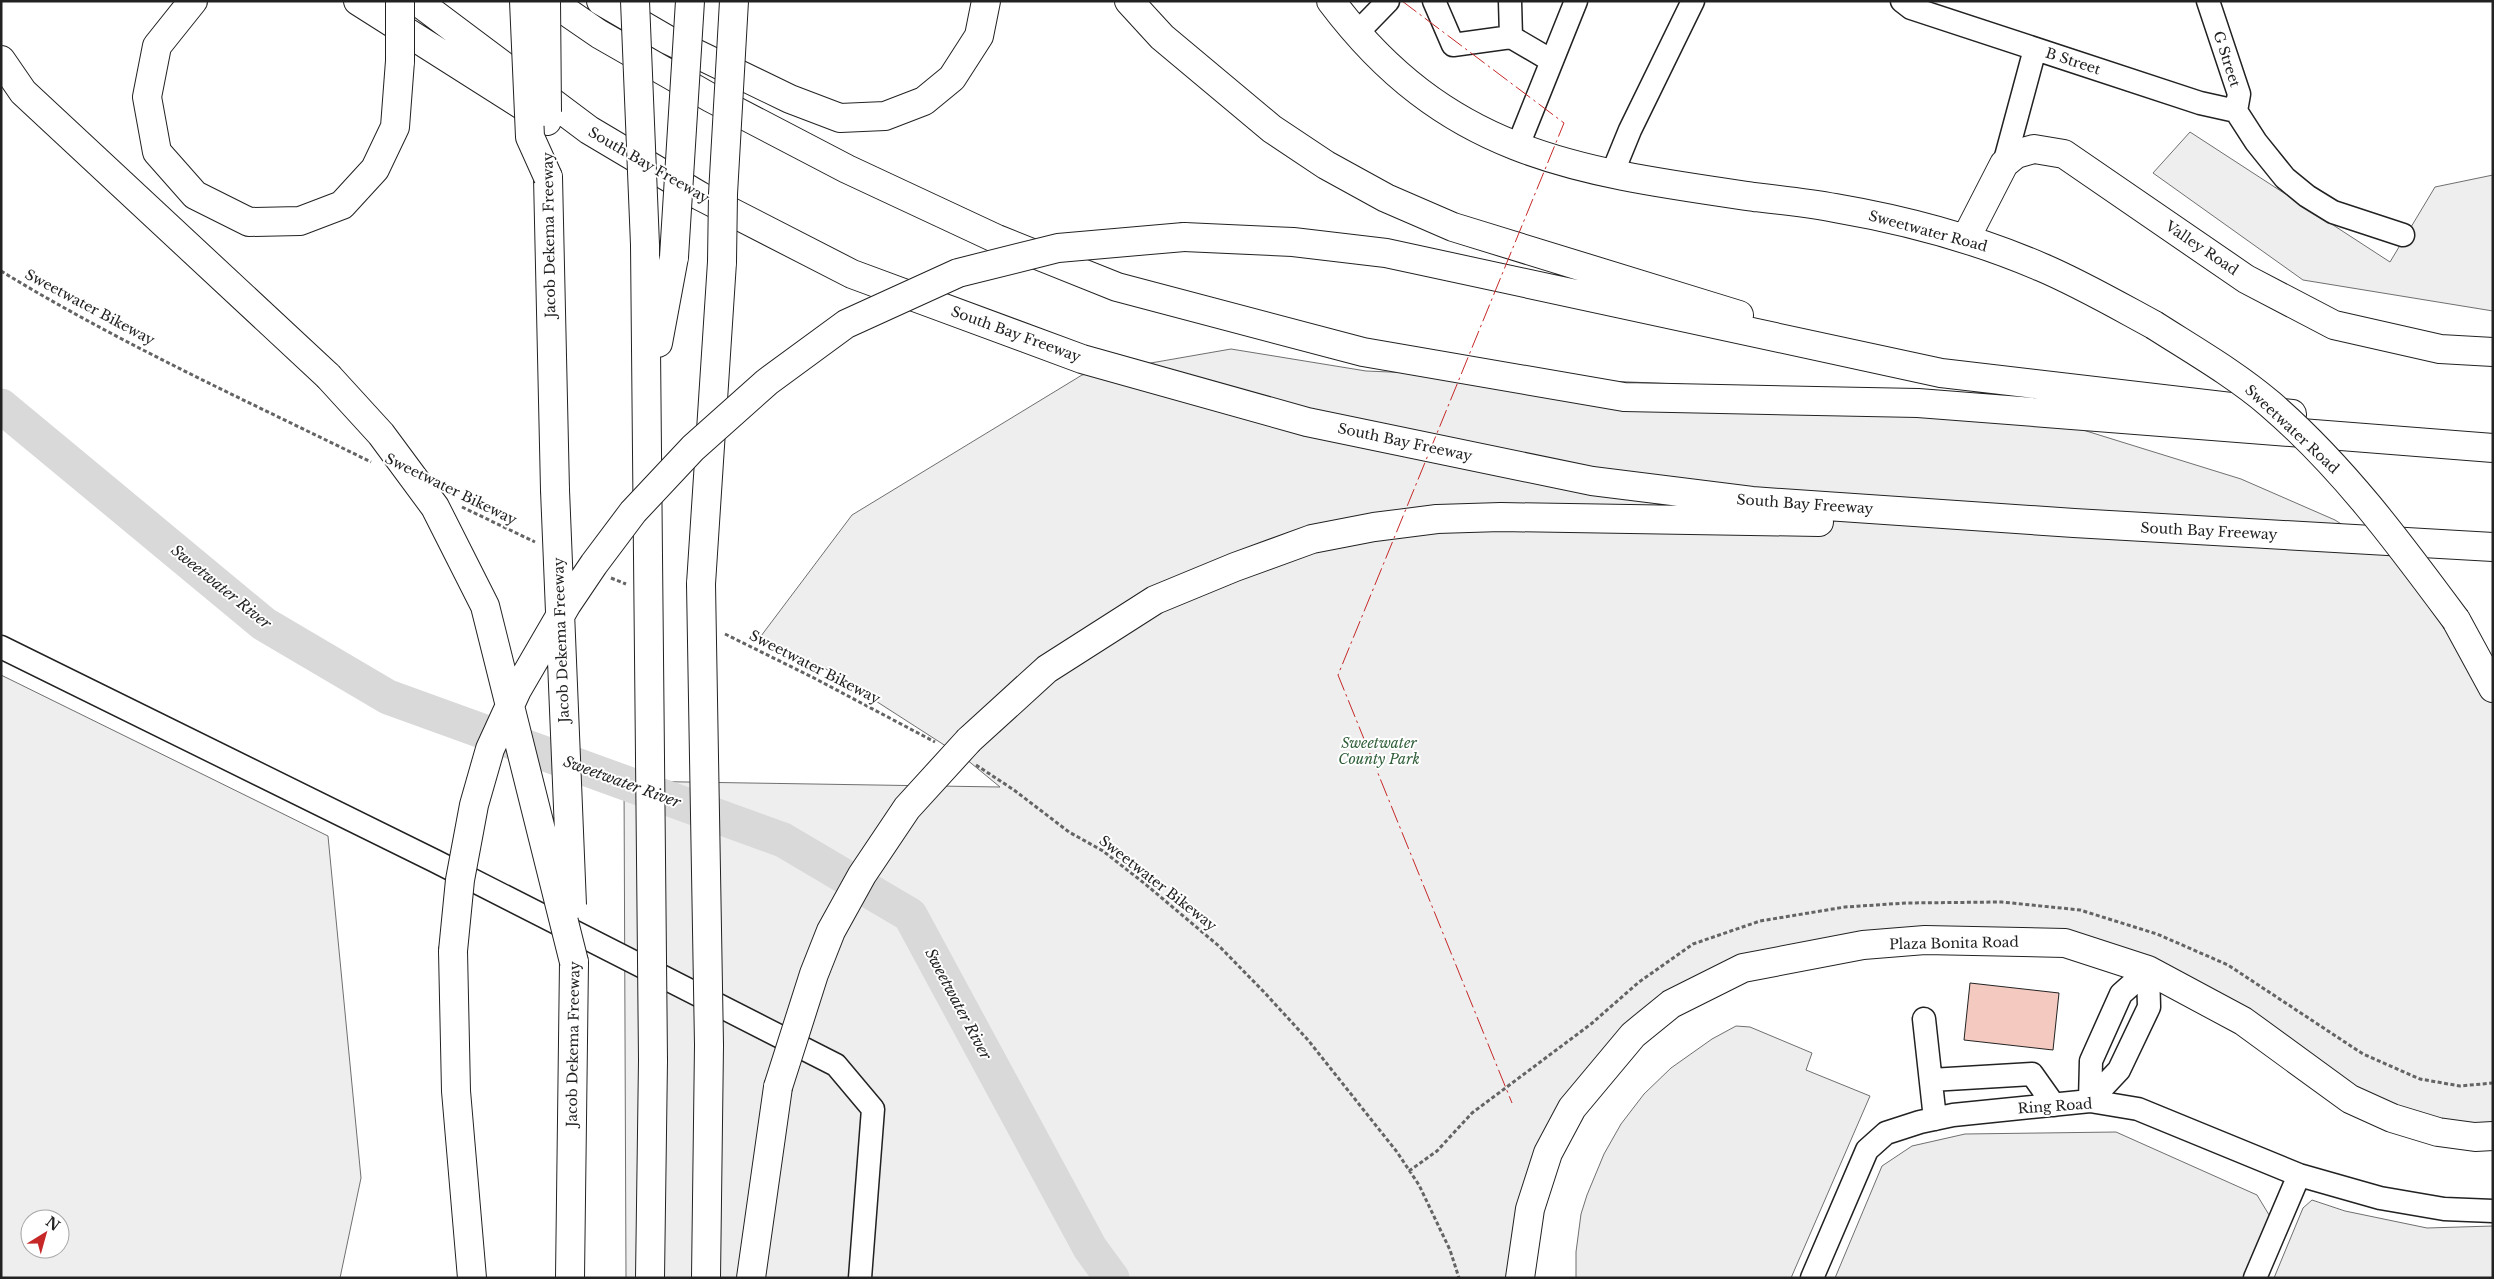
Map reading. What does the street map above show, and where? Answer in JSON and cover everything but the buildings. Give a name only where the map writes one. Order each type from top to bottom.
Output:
[{"type":"main road","points":[[193,1],[157,46],[147,98],[157,152],[195,196],[250,222],[300,221],[342,205],[375,169],[394,127],[400,61],[400,1]]},
{"type":"main road","points":[[358,1],[587,147],[700,196]]},
{"type":"main road","name":"South Bay Freeway","points":[[417,1],[589,130],[700,196],[852,274],[1082,359],[1307,422],[1601,482],[1752,501],[2074,523],[2493,547]]},
{"type":"main road","points":[[524,1],[530,137],[548,177]]},
{"type":"main road","name":"Jacob Dekema Freeway","points":[[546,1],[555,490],[574,962],[570,1278]]},
{"type":"main road","points":[[551,1],[599,34],[711,98],[847,168],[997,239],[1117,286],[1363,352],[1624,397],[1918,403],[2493,448]]},
{"type":"main road","points":[[602,1],[685,48],[790,99],[840,118],[885,116],[924,101],[952,78],[978,36],[986,1]]},
{"type":"main road","points":[[635,1],[645,245],[652,1060],[650,1278]]},
{"type":"main road","points":[[646,404],[674,256],[690,1]]},
{"type":"main road","points":[[706,1278],[709,1045],[701,584],[722,262],[723,194],[734,1]]},
{"type":"main road","points":[[1129,1],[1162,37],[1272,129],[1326,165],[1386,198],[1454,227],[1728,310],[1804,344]]},
{"type":"main road","name":"Sweetwater Road","points":[[1331,1],[1356,34],[1386,65],[1428,99],[1483,133],[1517,148],[1558,162],[1612,174],[1834,207],[1966,238],[2042,267],[2154,325],[2240,380],[2271,405],[2348,481],[2388,528],[2456,620],[2493,688]]},
{"type":"main road","points":[[1,60],[23,92],[328,376],[381,434],[435,507],[485,606],[574,962]]},
{"type":"main road","name":"Valley Road","points":[[2004,164],[2016,154],[2034,149],[2064,154],[2246,279],[2334,325],[2440,349],[2493,352]]},
{"type":"main road","points":[[1966,238],[2004,164]]},
{"type":"main road","points":[[472,1278],[456,1091],[453,951],[460,880],[474,805],[490,749],[517,690],[567,604],[594,564],[633,512],[693,448],[766,382],[846,324],[958,273],[1058,248],[1184,237],[1293,242],[1386,253],[1941,373],[2384,425],[2450,445]]},
{"type":"main road","points":[[751,1278],[778,1087],[814,974],[832,931],[862,874],[906,808],[970,751],[1047,669],[1155,600],[1235,567],[1312,540],[1356,531],[1437,519],[1501,517],[1721,522],[2074,523]]},
{"type":"main road","name":"Plaza Bonita Road","points":[[1520,1278],[1530,1209],[1548,1153],[1572,1108],[1632,1035],[1671,1004],[1743,968],[1863,945],[1925,940],[2065,943],[2148,970],[2243,1021],[2350,1099],[2392,1118],[2438,1132],[2475,1137],[2493,1136]]},
{"type":"street","points":[[1356,34],[1388,1]]},
{"type":"street","points":[[1510,1],[1511,36],[1548,71]]},
{"type":"street","points":[[1517,148],[1576,1]]},
{"type":"street","points":[[1612,174],[1630,130],[1693,1]]},
{"type":"street","name":"G Street","points":[[2208,1],[2239,94],[2236,111]]},
{"type":"street","points":[[1436,2],[1453,45],[1511,36]]},
{"type":"street","name":"B Street","points":[[1906,5],[2200,103],[2236,111]]},
{"type":"street","points":[[2004,164],[2035,49]]},
{"type":"street","points":[[2236,111],[2256,142],[2285,178],[2307,196],[2333,212],[2403,235]]},
{"type":"street","points":[[1,647],[436,861],[836,1065],[873,1109],[860,1278]]},
{"type":"street","points":[[2090,1101],[2091,1061],[2120,994],[2148,970]]},
{"type":"street","points":[[2090,1101],[2119,1070],[2149,1007],[2148,970]]},
{"type":"street","points":[[1924,1019],[1936,1119]]},
{"type":"street","points":[[1931,1080],[2032,1074],[2054,1105]]},
{"type":"street","name":"Ring Road","points":[[1812,1278],[1867,1150],[1886,1133],[1936,1119],[2090,1101],[2138,1109],[2299,1175],[2380,1198],[2444,1209],[2493,1211]]},
{"type":"street","points":[[2255,1278],[2299,1175]]},
{"type":"path","name":"Sweetwater Bikeway","points":[[1,271],[51,301],[184,370],[376,464]]},
{"type":"path","name":"Sweetwater Bikeway","points":[[455,504],[541,545]]},
{"type":"path","points":[[605,575],[630,586]]},
{"type":"path","name":"Sweetwater Bikeway","points":[[724,633],[936,743]]},
{"type":"path","name":"Sweetwater Bikeway","points":[[970,751],[1014,790],[1063,828],[1110,857],[1170,904],[1220,947],[1308,1040],[1375,1122],[1410,1171],[1450,1250],[1459,1278]]},
{"type":"path","points":[[1410,1171],[1437,1151],[1472,1113],[1591,1024],[1639,982],[1693,944],[1760,921],[1845,907],[1906,903],[2002,902],[2080,910],[2157,934],[2228,966],[2363,1054],[2420,1079],[2460,1086],[2493,1083]]},
{"type":"green space","points":[[2190,132],[2390,262],[2435,187],[2493,175],[2493,311],[2303,280],[2153,173]]},
{"type":"green space","name":"Sweetwater County Park","points":[[1231,349],[1366,371],[1678,384],[2025,412],[2241,479],[2335,520],[2410,568],[2493,681],[2493,1137],[2426,1128],[2106,955],[1930,940],[1702,987],[1566,1119],[1520,1278],[626,1278],[624,781],[1000,787],[966,759],[826,669],[758,640],[852,515],[1082,375]]},
{"type":"green space","points":[[1,675],[328,836],[361,1178],[340,1278],[1,1278]]},
{"type":"shaded area","points":[[1736,1026],[1750,1027],[1812,1053],[1806,1070],[1870,1096],[1791,1278],[1576,1278],[1576,1252],[1581,1214],[1604,1154],[1621,1124],[1644,1094],[1671,1068],[1712,1039]]},
{"type":"shaded area","points":[[2116,1132],[2257,1195],[2277,1228],[2253,1278],[1835,1278],[1882,1166],[1912,1146],[1965,1134]]},
{"type":"shaded area","points":[[2312,1200],[2345,1211],[2427,1228],[2493,1226],[2493,1278],[2274,1278],[2303,1208]]},
{"type":"waterway","name":"Sweetwater River","points":[[1,406],[264,624],[388,697],[783,840],[910,915],[1090,1248],[1112,1278]]},
{"type":"power","points":[[1402,1],[1564,123],[1338,675],[1512,1103]]}]
